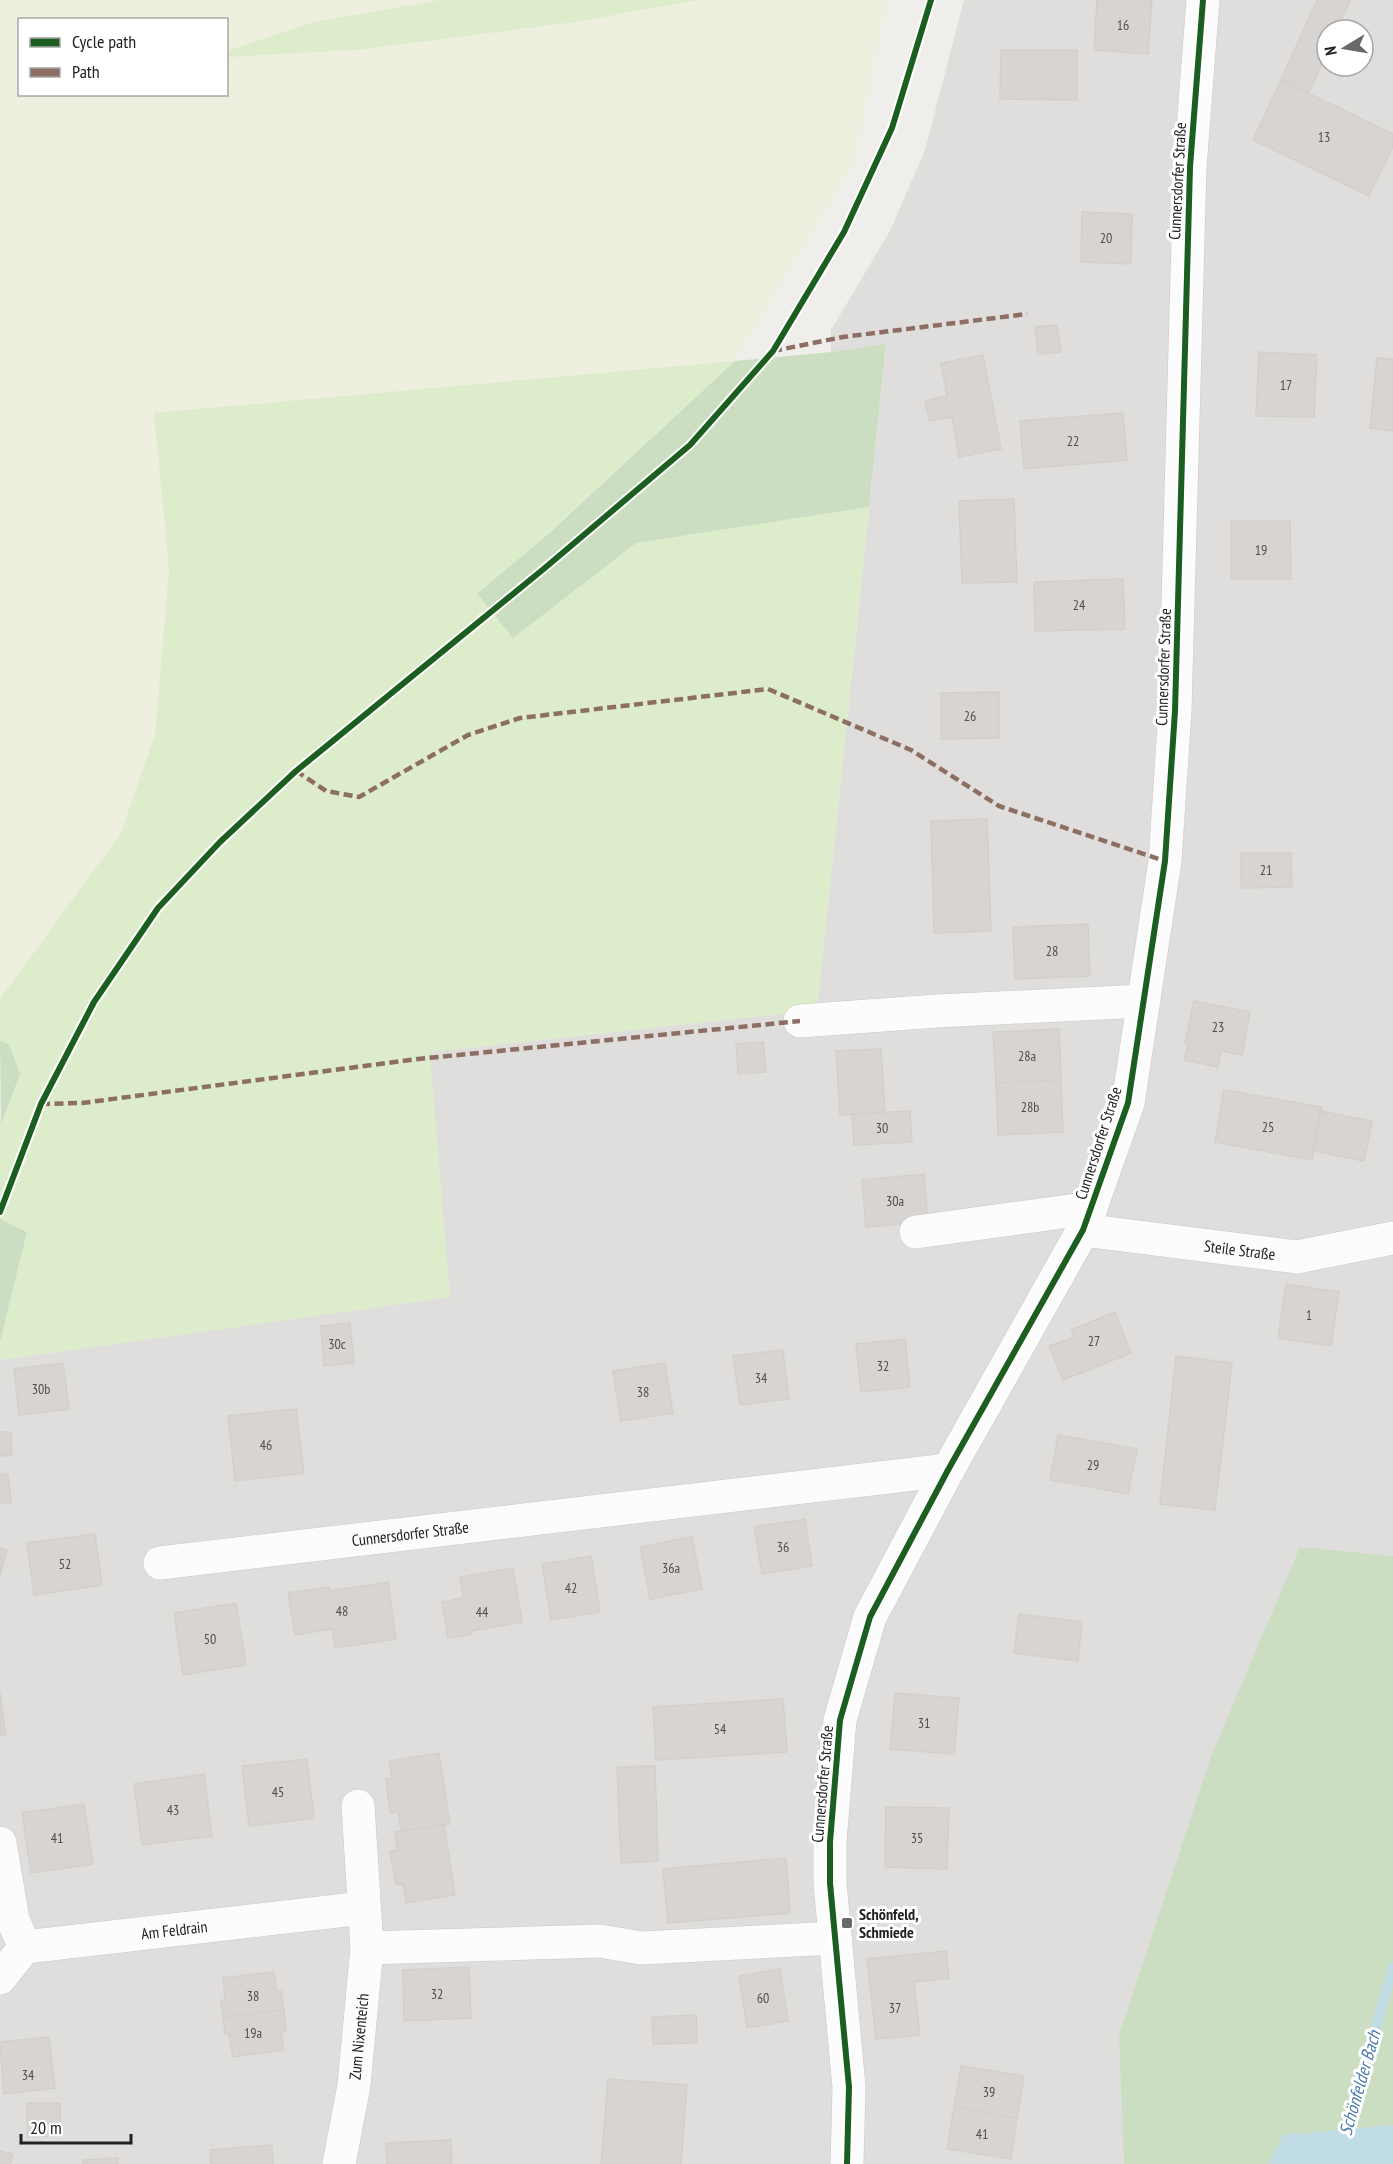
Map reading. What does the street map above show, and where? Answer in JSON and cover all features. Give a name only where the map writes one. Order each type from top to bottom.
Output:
[{"type":"street","name":"Cunnersdorfer Straße","points":[[847,2164],[849,2087],[844,2013],[830,1883],[830,1842],[840,1720],[870,1617],[948,1470],[1087,1219],[1128,1103],[1165,861],[1175,711],[1190,167],[1203,0]]},
{"type":"street","points":[[800,1021],[937,1011],[1143,1001]]},
{"type":"street","name":"Steile Straße","points":[[916,1232],[1087,1219],[1297,1257],[1393,1238]]},
{"type":"street","name":"Cunnersdorfer Straße","points":[[160,1563],[948,1470]]},
{"type":"street","name":"Zum Nixenteich","points":[[339,2164],[354,2085],[367,1948],[358,1806]]},
{"type":"street","points":[[0,1843],[13,1920],[25,1947],[3,1971],[0,1978]]},
{"type":"street","name":"Am Feldrain","points":[[25,1947],[363,1908]]},
{"type":"street","points":[[367,1948],[600,1941],[642,1948],[835,1938]]},
{"type":"shaded area","points":[[964,0],[1393,0],[1393,2164],[0,2164],[0,1360],[449,1297],[429,1052],[817,1010],[886,345],[831,352],[831,330],[890,231],[925,150]]},
{"type":"green space","points":[[0,0],[439,0],[314,22],[228,51],[228,18],[18,18],[18,96],[228,96],[228,57],[357,50],[575,22],[698,0],[888,0],[855,162],[735,361],[154,414],[169,570],[155,734],[121,833],[0,999]]},
{"type":"green space","points":[[439,0],[698,0],[575,22],[357,50],[228,57],[228,51],[314,22]]},
{"type":"green space","points":[[886,344],[869,507],[636,543],[513,638],[477,594],[548,534],[735,361]]},
{"type":"green space","points":[[735,361],[547,534],[477,595],[513,637],[636,543],[869,507],[817,1010],[430,1052],[450,1297],[0,1360],[0,1342],[27,1232],[0,1219],[0,1123],[9,1045],[0,1040],[0,999],[121,833],[155,734],[169,570],[154,413]]},
{"type":"green space","points":[[0,1040],[9,1045],[20,1074],[1,1124]]},
{"type":"green space","points":[[0,1219],[27,1232],[0,1342]]},
{"type":"green space","points":[[1300,1547],[1393,1556],[1393,2125],[1283,2135],[1269,2164],[1124,2164],[1119,2035],[1212,1754]]},
{"type":"water","points":[[1393,2125],[1393,2164],[1269,2164],[1283,2135]]},
{"type":"building","points":[[1097,0],[1152,0],[1148,54],[1094,50]]},
{"type":"building","points":[[1317,0],[1350,0],[1342,18],[1315,18],[1316,78],[1309,93],[1281,80]]},
{"type":"building","points":[[1001,50],[1077,50],[1077,100],[1000,99]]},
{"type":"building","points":[[1281,80],[1393,134],[1393,146],[1369,196],[1253,140]]},
{"type":"building","points":[[1082,212],[1132,214],[1131,264],[1081,262]]},
{"type":"building","points":[[1057,325],[1061,352],[1038,354],[1035,327]]},
{"type":"building","points":[[1259,352],[1317,355],[1314,417],[1256,416]]},
{"type":"building","points":[[983,355],[1001,449],[959,457],[952,417],[930,421],[925,401],[947,396],[941,363]]},
{"type":"building","points":[[1377,358],[1393,359],[1393,431],[1370,428]]},
{"type":"building","points":[[1123,413],[1127,460],[1024,469],[1020,421]]},
{"type":"building","points":[[1014,499],[1017,582],[962,583],[959,501]]},
{"type":"building","points":[[1231,521],[1290,521],[1291,579],[1231,579]]},
{"type":"building","points":[[1123,579],[1125,629],[1035,631],[1034,582]]},
{"type":"building","points":[[999,692],[999,738],[941,739],[941,693]]},
{"type":"building","points":[[987,819],[991,931],[934,933],[931,821]]},
{"type":"building","points":[[1241,853],[1291,853],[1292,887],[1241,888]]},
{"type":"building","points":[[1088,924],[1090,976],[1015,979],[1013,927]]},
{"type":"building","points":[[1194,1001],[1250,1012],[1242,1055],[1221,1051],[1218,1067],[1184,1060],[1188,1044],[1185,1043]]},
{"type":"building","points":[[1059,1029],[1061,1080],[996,1083],[993,1032]]},
{"type":"building","points":[[763,1042],[766,1072],[738,1074],[736,1044]]},
{"type":"building","points":[[881,1049],[885,1112],[840,1115],[836,1051]]},
{"type":"building","points":[[1061,1080],[1063,1132],[998,1135],[996,1083]]},
{"type":"building","points":[[1224,1090],[1322,1107],[1312,1160],[1215,1142]]},
{"type":"building","points":[[910,1111],[912,1142],[854,1145],[852,1114]]},
{"type":"building","points":[[1320,1111],[1372,1121],[1364,1161],[1313,1151]]},
{"type":"building","points":[[924,1174],[928,1222],[866,1227],[862,1180]]},
{"type":"building","points":[[1286,1284],[1339,1292],[1331,1346],[1278,1338]]},
{"type":"building","points":[[1115,1312],[1131,1353],[1063,1380],[1049,1346],[1074,1337],[1071,1330]]},
{"type":"building","points":[[350,1323],[354,1363],[324,1366],[321,1326]]},
{"type":"building","points":[[905,1339],[910,1387],[861,1392],[856,1344]]},
{"type":"building","points":[[783,1350],[789,1399],[740,1405],[733,1356]]},
{"type":"building","points":[[1176,1356],[1232,1363],[1215,1510],[1160,1504]]},
{"type":"building","points":[[63,1363],[69,1409],[19,1415],[14,1369]]},
{"type":"building","points":[[665,1363],[673,1413],[621,1421],[613,1371]]},
{"type":"building","points":[[296,1409],[304,1473],[235,1481],[228,1416]]},
{"type":"building","points":[[0,1432],[11,1432],[12,1455],[0,1456]]},
{"type":"building","points":[[1058,1435],[1137,1449],[1128,1494],[1050,1480]]},
{"type":"building","points":[[8,1474],[11,1502],[0,1503],[0,1475]]},
{"type":"building","points":[[805,1519],[812,1566],[762,1574],[754,1527]]},
{"type":"building","points":[[95,1534],[102,1585],[34,1595],[27,1543]]},
{"type":"building","points":[[692,1537],[702,1589],[650,1599],[640,1547]]},
{"type":"building","points":[[0,1548],[7,1550],[0,1576]]},
{"type":"building","points":[[591,1556],[600,1612],[551,1620],[542,1564]]},
{"type":"building","points":[[513,1568],[522,1622],[448,1638],[442,1602],[463,1598],[460,1577]]},
{"type":"building","points":[[388,1582],[396,1639],[335,1648],[332,1629],[295,1635],[288,1593],[329,1587],[330,1591]]},
{"type":"building","points":[[236,1603],[246,1665],[183,1675],[174,1613]]},
{"type":"building","points":[[1019,1614],[1082,1622],[1078,1661],[1014,1653]]},
{"type":"building","points":[[0,1693],[6,1735],[0,1736]]},
{"type":"building","points":[[895,1693],[959,1698],[954,1754],[890,1749]]},
{"type":"building","points":[[783,1699],[787,1752],[656,1760],[653,1707]]},
{"type":"building","points":[[439,1753],[450,1824],[401,1831],[398,1812],[390,1813],[386,1779],[392,1778],[389,1761]]},
{"type":"building","points":[[307,1759],[314,1818],[249,1826],[242,1766]]},
{"type":"building","points":[[655,1766],[658,1861],[621,1863],[617,1767]]},
{"type":"building","points":[[204,1774],[212,1836],[142,1845],[134,1784]]},
{"type":"building","points":[[84,1804],[93,1864],[31,1873],[22,1813]]},
{"type":"building","points":[[886,1807],[949,1808],[947,1869],[885,1867]]},
{"type":"building","points":[[444,1825],[455,1895],[406,1903],[403,1884],[396,1885],[390,1851],[397,1850],[395,1832]]},
{"type":"building","points":[[786,1858],[790,1913],[668,1923],[663,1869]]},
{"type":"building","points":[[946,1951],[949,1978],[914,1982],[920,2035],[876,2039],[867,1959]]},
{"type":"building","points":[[469,1967],[471,2018],[404,2021],[403,1970]]},
{"type":"building","points":[[780,1969],[788,2021],[747,2028],[739,1976]]},
{"type":"building","points":[[274,1972],[277,1991],[281,1991],[284,2010],[223,2017],[221,2000],[225,2000],[223,1978]]},
{"type":"building","points":[[284,2010],[286,2031],[281,2032],[284,2050],[233,2057],[229,2034],[225,2034],[223,2017]]},
{"type":"building","points":[[696,2015],[697,2043],[653,2044],[652,2017]]},
{"type":"building","points":[[49,2037],[55,2088],[4,2094],[0,2042]]},
{"type":"building","points":[[961,2066],[1024,2076],[1017,2118],[954,2107]]},
{"type":"building","points":[[608,2079],[687,2085],[681,2164],[601,2164]]},
{"type":"building","points":[[27,2103],[60,2103],[60,2136],[27,2137]]},
{"type":"building","points":[[954,2107],[1017,2118],[1011,2159],[947,2149]]},
{"type":"building","points":[[451,2140],[452,2164],[387,2164],[386,2143]]},
{"type":"building","points":[[272,2145],[273,2164],[211,2164],[210,2150]]},
{"type":"building","points":[[0,2151],[13,2154],[10,2164],[0,2164]]},
{"type":"building","points":[[118,2158],[118,2164],[83,2164],[83,2160]]},
{"type":"waterway","name":"Schönfelder Bach","points":[[1337,2164],[1393,1967]]},
{"type":"marked path","points":[[773,351],[843,337],[1027,314]]},
{"type":"marked path","points":[[296,771],[326,791],[359,797],[468,735],[520,718],[768,689],[911,750],[999,806],[1165,861]]},
{"type":"marked path","points":[[41,1104],[82,1103],[418,1059],[800,1021]]},
{"type":"cycle path","points":[[0,1212],[41,1104],[94,1002],[158,908],[220,842],[296,771],[546,567],[690,445],[773,351],[844,232],[892,128],[931,0]]},
{"type":"cycle path","points":[[847,2164],[849,2087],[830,1883],[830,1842],[840,1720],[870,1617],[948,1470],[1083,1230],[1128,1103],[1165,861],[1175,711],[1190,167],[1203,0]]},
{"type":"place","name":"Schönfeld, Schmiede","points":[[847,1923]]}]
